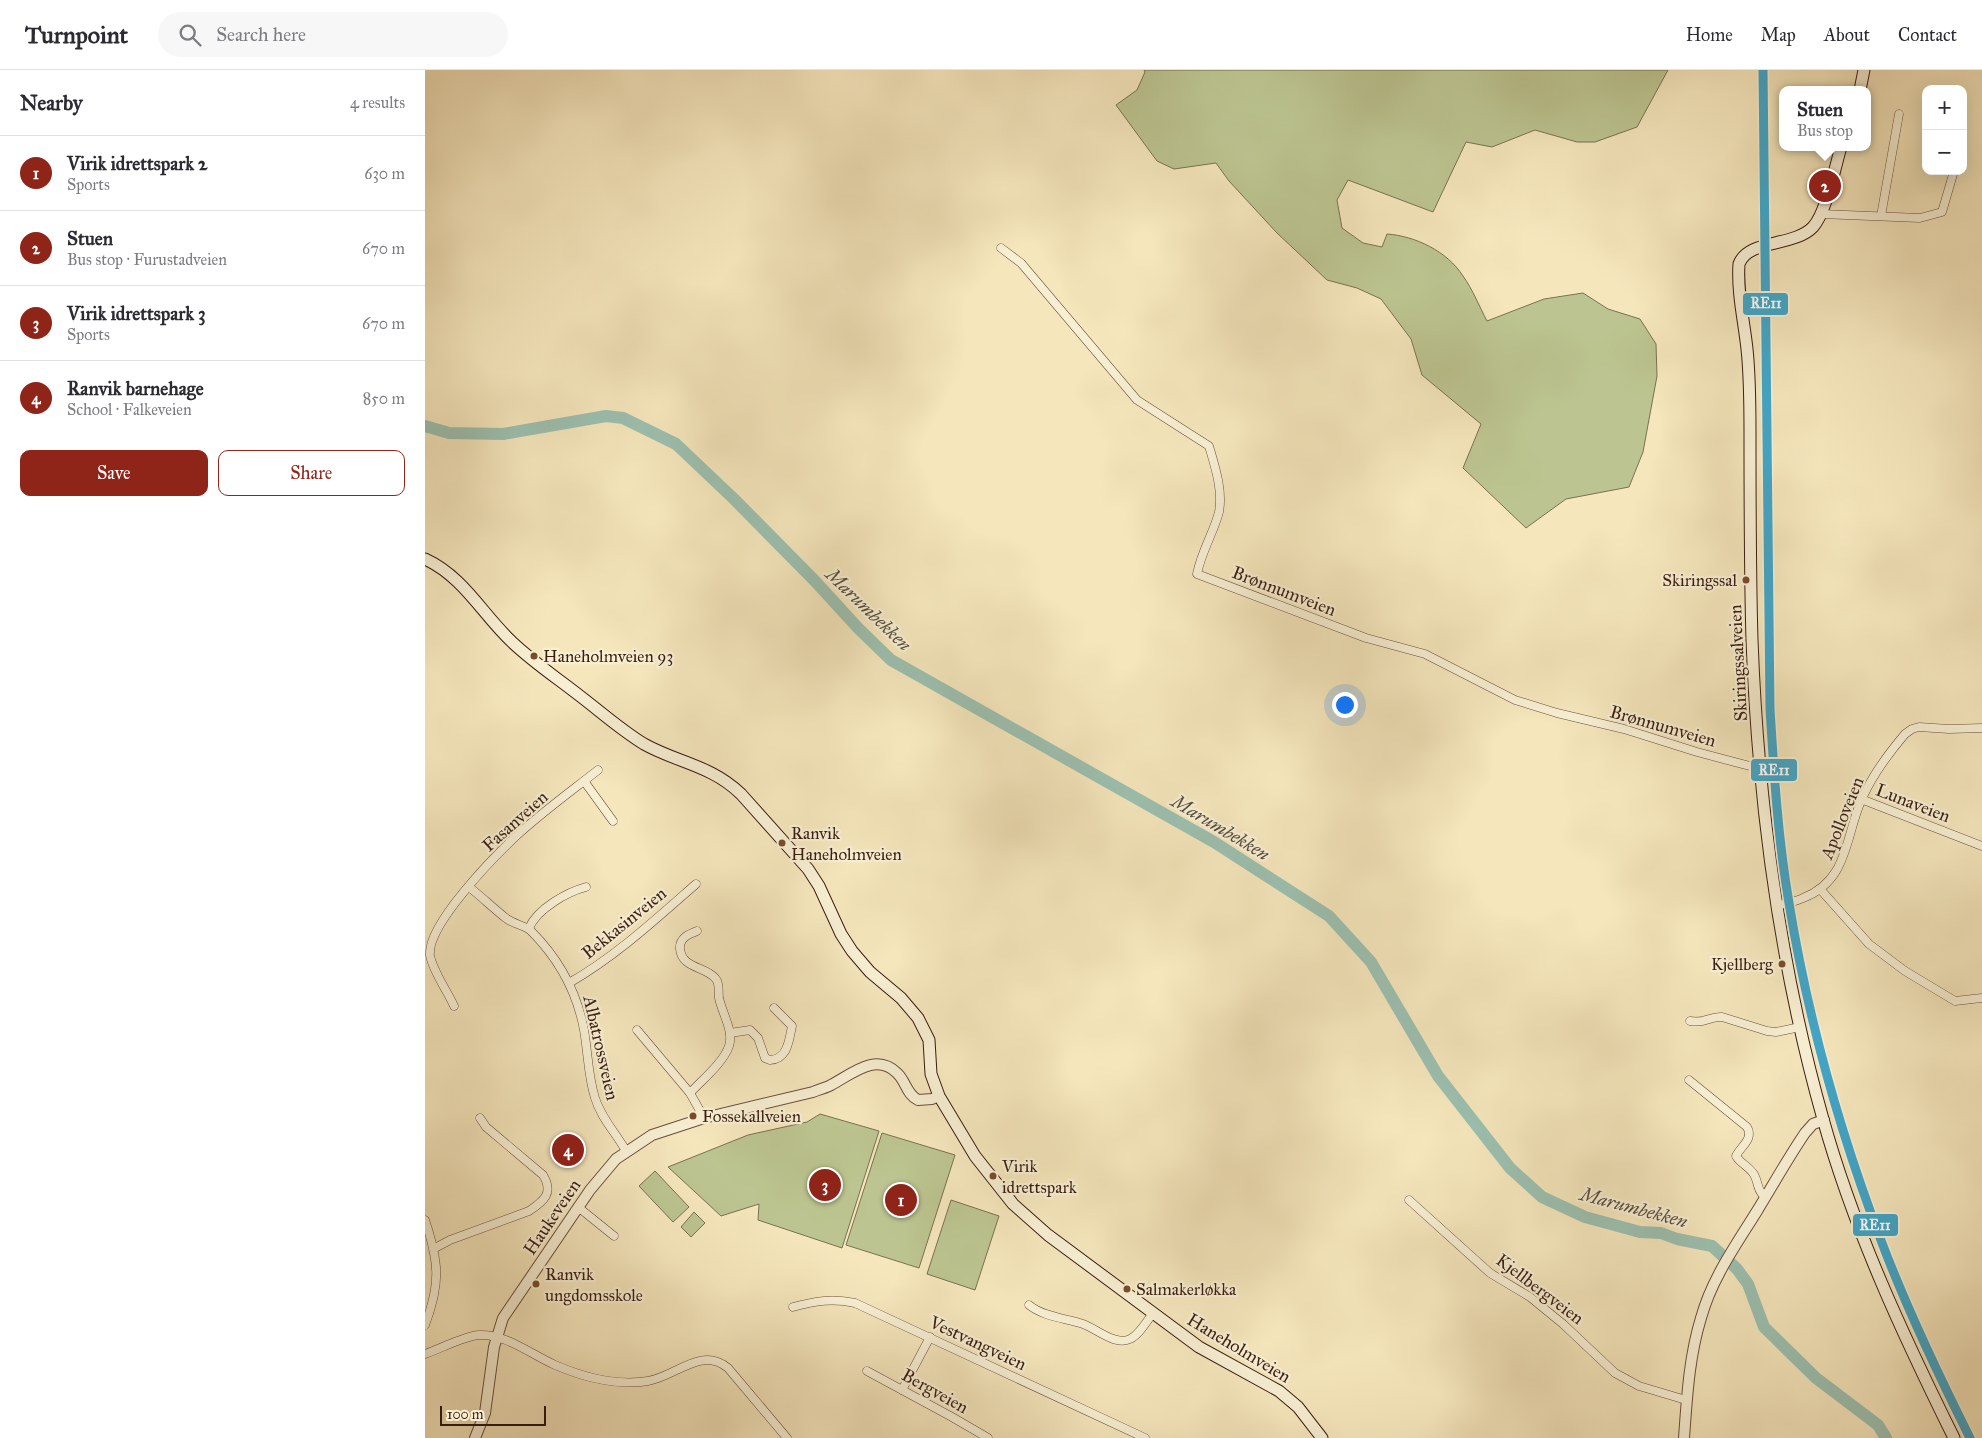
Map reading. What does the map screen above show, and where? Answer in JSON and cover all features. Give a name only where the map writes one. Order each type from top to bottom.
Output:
[{"type":"main road","points":[[1861,86],[1863,70]]},
{"type":"main road","points":[[1821,214],[1840,151]]},
{"type":"main road","name":"Skiringssalveien","points":[[1821,214],[1812,228],[1802,235],[1751,251],[1741,259],[1739,272],[1749,375],[1752,641],[1761,769],[1784,950],[1823,1120],[1848,1196],[1879,1278],[1954,1438]]},
{"type":"main road","name":"Haneholmveien","points":[[425,558],[455,578],[467,589],[500,630],[523,652],[624,730],[660,752],[709,771],[730,784],[813,876],[841,934],[852,952],[870,972],[901,998],[918,1018],[929,1040],[931,1074],[939,1096],[975,1156],[1013,1204],[1048,1235],[1199,1347],[1279,1391],[1298,1407],[1323,1438]]},
{"type":"street","points":[[1881,216],[1899,114]]},
{"type":"street","points":[[1821,214],[1920,218],[1942,212],[1953,175]]},
{"type":"street","name":"Brønnumveien","points":[[1001,248],[1021,263],[1137,400],[1209,446],[1218,478],[1219,512],[1200,559],[1197,574],[1366,638],[1425,654],[1515,700],[1557,713],[1624,729],[1697,752],[1761,769]]},
{"type":"street","name":"Apolloveien","points":[[1777,906],[1803,898],[1820,889],[1829,880],[1840,865],[1861,799],[1897,744],[1911,729],[1919,726],[1949,729],[1982,728]]},
{"type":"street","name":"Fasanveien","points":[[469,887],[515,837],[598,770]]},
{"type":"street","points":[[584,781],[613,821]]},
{"type":"street","name":"Lunaveien","points":[[1861,799],[1982,846]]},
{"type":"street","name":"Bekkasinveien","points":[[569,983],[584,974],[628,940],[696,884]]},
{"type":"street","points":[[529,928],[536,917],[564,894],[586,886]]},
{"type":"street","points":[[454,1006],[430,956],[431,942],[461,894],[469,887]]},
{"type":"street","name":"Albatrossveien","points":[[469,887],[518,926],[529,928],[550,953],[569,983],[584,1030],[586,1055],[596,1100],[606,1122],[626,1151]]},
{"type":"street","points":[[1820,889],[1869,944],[1905,971],[1955,1001],[1982,998]]},
{"type":"street","points":[[690,1093],[725,1055],[730,1044],[730,1033],[719,998],[717,980],[687,962],[681,955],[681,941],[697,931]]},
{"type":"street","points":[[730,1033],[747,1029],[752,1031],[758,1038],[765,1058],[773,1060],[779,1058],[785,1051],[792,1026],[774,1008]]},
{"type":"street","points":[[1690,1021],[1701,1023],[1715,1016],[1776,1032],[1800,1026]]},
{"type":"street","points":[[637,1030],[690,1093],[704,1118]]},
{"type":"street","name":"Haukeveien","points":[[475,1438],[485,1414],[496,1336],[509,1308],[601,1175],[626,1151],[661,1131],[704,1118],[813,1092],[828,1086],[861,1067],[876,1064],[896,1071],[911,1095],[918,1100],[932,1099],[939,1096]]},
{"type":"street","points":[[1689,1080],[1747,1127],[1750,1132],[1749,1139],[1736,1156],[1752,1171],[1758,1190],[1765,1197]]},
{"type":"street","points":[[435,1248],[450,1240],[529,1211],[538,1205],[548,1192],[549,1186],[543,1175],[486,1127],[480,1118]]},
{"type":"street","points":[[1684,1438],[1688,1374],[1696,1335],[1707,1299],[1727,1259],[1805,1133],[1813,1124],[1823,1120]]},
{"type":"street","name":"Kjellbergveien","points":[[1409,1200],[1490,1273],[1530,1297],[1563,1324],[1615,1373],[1639,1386],[1686,1400]]},
{"type":"street","points":[[578,1207],[614,1236]]},
{"type":"street","points":[[425,1220],[435,1248],[437,1277],[435,1294],[425,1325]]},
{"type":"street","name":"Vestvangveien","points":[[793,1307],[822,1300],[843,1300],[868,1308],[1145,1438]]},
{"type":"street","points":[[1029,1305],[1040,1312],[1083,1324],[1107,1336],[1124,1340],[1133,1338],[1153,1313]]},
{"type":"street","points":[[425,1354],[473,1336],[496,1336],[556,1365],[601,1380],[625,1383],[659,1378],[704,1359],[718,1360],[735,1375],[787,1438]]},
{"type":"street","points":[[902,1390],[930,1337]]},
{"type":"street","name":"Bergveien","points":[[867,1371],[988,1438]]},
{"type":"green space","points":[[1144,70],[1668,70],[1637,127],[1595,142],[1577,142],[1535,130],[1492,147],[1466,142],[1433,212],[1348,180],[1337,200],[1342,228],[1363,243],[1382,247],[1387,234],[1398,235],[1429,246],[1448,259],[1467,281],[1487,321],[1544,299],[1583,293],[1608,309],[1640,319],[1656,344],[1657,376],[1643,452],[1629,487],[1566,499],[1526,528],[1463,468],[1481,424],[1422,375],[1411,339],[1381,299],[1357,288],[1327,280],[1277,233],[1229,181],[1216,163],[1174,169],[1157,161],[1116,105],[1137,90],[1145,72]]},
{"type":"green space","points":[[820,1114],[879,1131],[842,1248],[758,1220],[759,1204],[721,1216],[668,1167],[748,1135],[807,1122]]},
{"type":"green space","points":[[882,1133],[955,1155],[919,1268],[846,1245]]},
{"type":"green space","points":[[655,1171],[689,1207],[673,1222],[639,1186]]},
{"type":"green space","points":[[951,1200],[999,1216],[975,1290],[927,1274]]},
{"type":"green space","points":[[694,1212],[705,1223],[691,1237],[681,1227]]},
{"type":"waterway","name":"Marumbekken","points":[[425,426],[449,433],[503,434],[606,416],[623,418],[676,444],[734,499],[891,660],[1214,842],[1329,916],[1371,962],[1438,1076],[1510,1168],[1542,1197],[1585,1217],[1640,1232],[1661,1233],[1677,1239],[1712,1246],[1737,1269],[1748,1284],[1764,1327],[1816,1378],[1878,1425],[1886,1438]]},
{"type":"transit line","name":"RE11","points":[[1763,70],[1770,709],[1777,806],[1785,879],[1816,1033],[1852,1160],[1902,1292],[1970,1438]]},
{"type":"place","name":"Stuen","points":[[1825,186]]},
{"type":"place","name":"Skiringssal","points":[[1746,580]]},
{"type":"place","name":"Haneholmveien 93","points":[[534,656]]},
{"type":"place","name":"Ranvik Haneholmveien","points":[[782,843]]},
{"type":"place","name":"Kjellberg","points":[[1782,964]]},
{"type":"place","name":"Fossekallveien","points":[[693,1116]]},
{"type":"place","name":"Ranvik barnehage","points":[[568,1150]]},
{"type":"place","name":"Virik idrettspark","points":[[993,1176]]},
{"type":"place","name":"Virik idrettspark 3","points":[[825,1185]]},
{"type":"place","name":"Virik idrettspark 2","points":[[901,1200]]},
{"type":"place","name":"Ranvik ungdomsskole","points":[[536,1284]]},
{"type":"place","name":"Salmakerløkka","points":[[1127,1289]]}]
